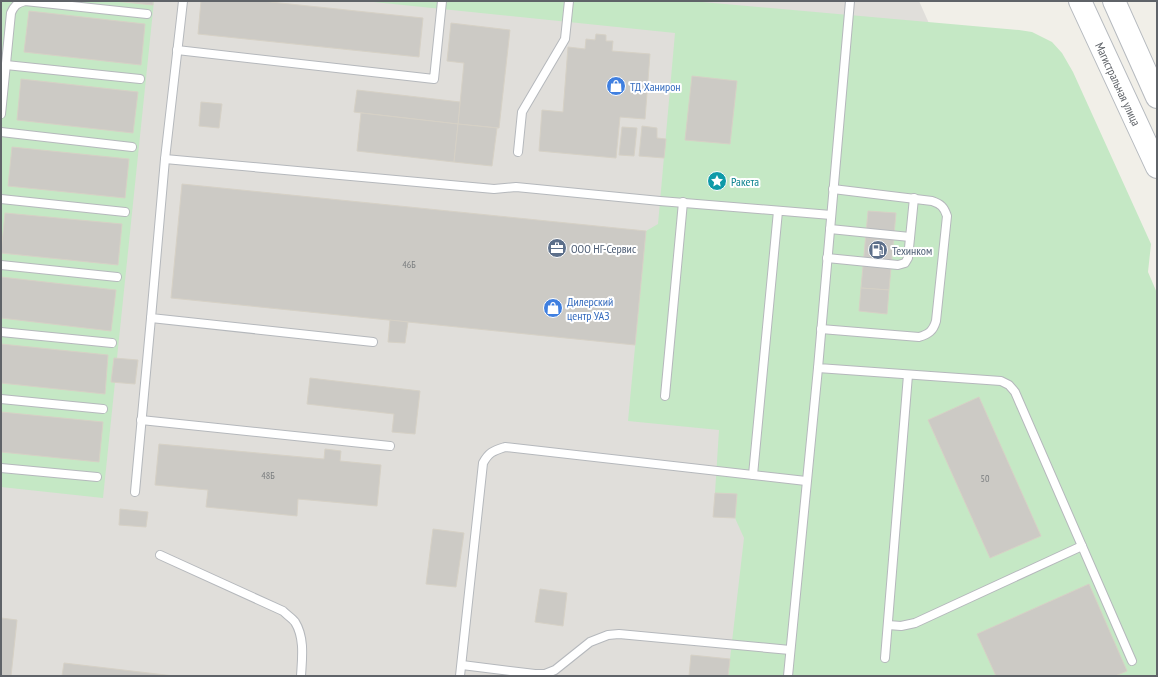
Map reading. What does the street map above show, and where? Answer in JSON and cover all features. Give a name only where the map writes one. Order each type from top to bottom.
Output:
[{"type":"main road","name":"Магистральная улица","points":[[1080,1],[1157,167]]},
{"type":"main road","points":[[1114,1],[1156,96]]},
{"type":"lane","points":[[1,114],[11,13],[18,3],[25,1],[146,14]]},
{"type":"lane","points":[[135,492],[165,159],[183,1]]},
{"type":"lane","points":[[177,50],[434,79],[442,1]]},
{"type":"lane","points":[[518,152],[522,112],[565,39],[569,1]]},
{"type":"lane","points":[[788,676],[818,368],[850,1]]},
{"type":"lane","points":[[6,65],[140,79]]},
{"type":"lane","points":[[1,132],[132,147]]},
{"type":"lane","points":[[165,159],[494,189],[516,187],[831,215]]},
{"type":"lane","points":[[821,329],[919,337],[927,334],[934,328],[947,216],[944,208],[939,203],[914,198],[833,189]]},
{"type":"lane","points":[[827,258],[898,265],[905,263],[908,258],[914,198]]},
{"type":"lane","points":[[1,199],[125,212]]},
{"type":"lane","points":[[665,396],[682,202]]},
{"type":"lane","points":[[753,475],[778,210]]},
{"type":"lane","points":[[830,229],[910,237]]},
{"type":"lane","points":[[1,265],[117,277]]},
{"type":"lane","points":[[151,318],[373,342]]},
{"type":"lane","points":[[1,332],[112,343]]},
{"type":"lane","points":[[818,368],[1001,381],[1009,385],[1015,392],[1132,661]]},
{"type":"lane","points":[[885,658],[908,374]]},
{"type":"lane","points":[[1,399],[103,409]]},
{"type":"lane","points":[[141,420],[390,446]]},
{"type":"lane","points":[[460,676],[483,463],[487,455],[494,450],[505,447],[806,481]]},
{"type":"lane","points":[[1,468],[97,477]]},
{"type":"lane","points":[[888,624],[901,626],[915,623],[1082,546]]},
{"type":"lane","points":[[160,554],[283,612],[295,622],[302,639],[301,676]]},
{"type":"lane","points":[[462,665],[545,674],[555,670],[590,642],[608,635],[618,634],[790,650]]},
{"type":"shaded area","points":[[1,1],[919,1],[1157,534],[1157,676],[1,676]]},
{"type":"green space","points":[[1,1],[154,1],[117,358],[114,358],[111,382],[115,382],[103,498],[1,487]]},
{"type":"green space","points":[[364,1],[691,1],[1019,30],[1032,32],[1052,42],[1062,53],[1073,72],[1151,244],[1148,272],[1157,293],[1157,676],[728,676],[744,538],[735,518],[737,494],[715,493],[719,430],[628,421],[646,231],[658,224],[675,33]]},
{"type":"building","points":[[114,1],[153,1],[153,5]]},
{"type":"building","points":[[201,1],[261,1],[423,18],[419,57],[198,34]]},
{"type":"building","points":[[29,11],[145,24],[141,65],[24,52]]},
{"type":"building","points":[[451,23],[510,30],[499,128],[458,124],[464,63],[447,61]]},
{"type":"building","points":[[596,34],[606,35],[606,41],[613,41],[612,51],[650,54],[645,119],[620,117],[616,158],[539,151],[542,110],[563,112],[568,47],[585,49],[586,39],[595,40]]},
{"type":"building","points":[[692,76],[737,81],[730,144],[685,140]]},
{"type":"building","points":[[21,79],[138,92],[133,133],[17,120]]},
{"type":"building","points":[[357,90],[460,102],[458,124],[354,112]]},
{"type":"building","points":[[201,102],[222,104],[219,128],[199,126]]},
{"type":"building","points":[[361,113],[458,124],[454,162],[357,151]]},
{"type":"building","points":[[458,124],[497,128],[492,166],[454,162]]},
{"type":"building","points":[[642,126],[657,128],[657,138],[666,139],[664,158],[639,156]]},
{"type":"building","points":[[622,127],[637,128],[634,156],[619,155]]},
{"type":"building","points":[[12,147],[129,159],[125,198],[8,186]]},
{"type":"building","points":[[182,184],[646,231],[635,345],[171,298]]},
{"type":"building","points":[[868,211],[896,213],[889,290],[861,288]]},
{"type":"building","points":[[5,213],[122,224],[118,265],[1,253]]},
{"type":"building","points":[[1,277],[116,290],[111,331],[1,318]]},
{"type":"building","points":[[861,288],[889,290],[887,314],[859,311]]},
{"type":"building","points":[[390,320],[408,322],[405,343],[388,342]]},
{"type":"building","points":[[1,344],[108,355],[105,394],[1,383]]},
{"type":"building","points":[[114,358],[138,360],[135,384],[111,382]]},
{"type":"building","points":[[310,378],[420,391],[415,434],[392,432],[394,414],[307,404]]},
{"type":"building","points":[[979,397],[1041,536],[990,558],[928,420]]},
{"type":"building","points":[[1,412],[103,422],[99,462],[1,452]]},
{"type":"building","points":[[159,444],[324,459],[325,449],[341,451],[340,461],[381,465],[377,506],[298,499],[297,516],[206,507],[208,490],[155,485]]},
{"type":"building","points":[[715,493],[737,494],[735,518],[713,517]]},
{"type":"building","points":[[120,509],[148,512],[146,527],[119,525]]},
{"type":"building","points":[[433,529],[464,533],[456,587],[426,584]]},
{"type":"building","points":[[1089,584],[1127,671],[1115,676],[996,676],[977,634]]},
{"type":"building","points":[[540,589],[567,593],[563,626],[535,622]]},
{"type":"building","points":[[1,618],[17,620],[11,676],[1,676]]},
{"type":"building","points":[[691,655],[730,659],[728,676],[689,676]]},
{"type":"building","points":[[64,663],[174,676],[62,676]]},
{"type":"place","name":"ТД Ханирон","points":[[616,86]]},
{"type":"place","name":"Ракета","points":[[717,181]]},
{"type":"place","name":"ООО НГ-Сервис","points":[[557,248]]},
{"type":"place","name":"Техинком","points":[[878,250]]},
{"type":"place","name":"Дилерский центр УАЗ","points":[[553,308]]}]
